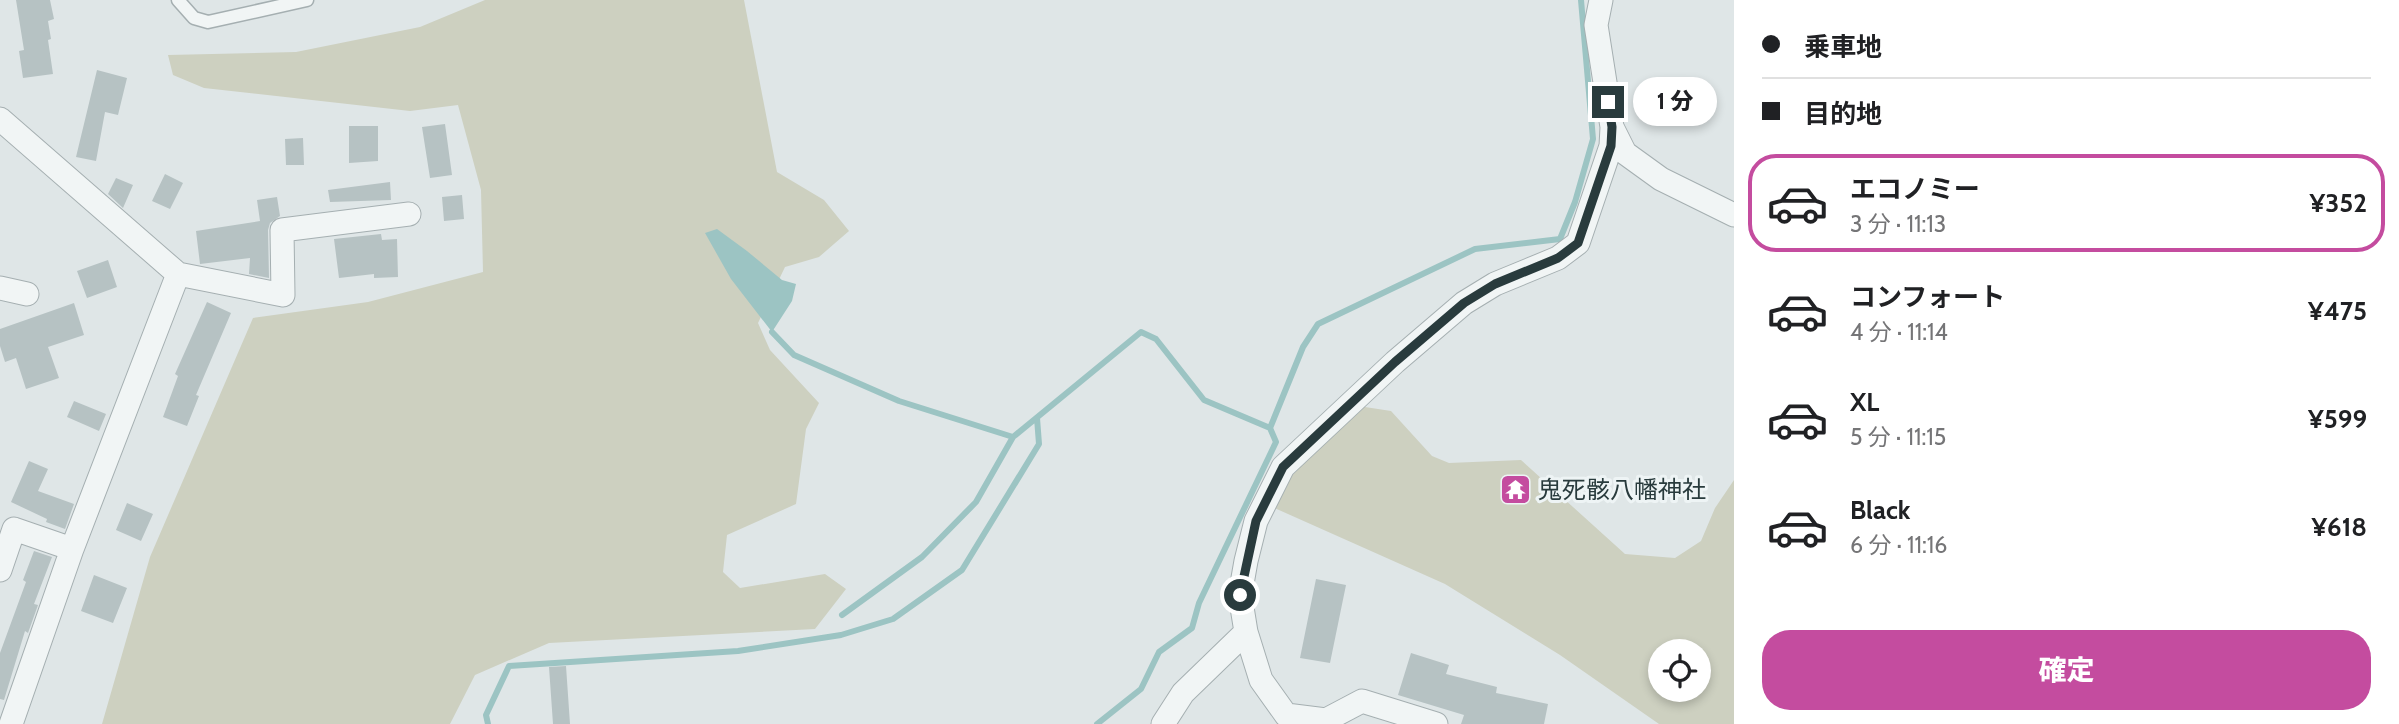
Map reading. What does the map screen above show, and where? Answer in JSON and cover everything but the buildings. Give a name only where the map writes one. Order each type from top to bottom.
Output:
[{"type":"street","points":[[1436,724],[1403,719],[1362,701],[1326,720],[1286,715],[1261,680],[1246,632],[1240,595],[1246,561],[1256,521],[1283,467],[1395,362],[1464,303],[1495,284],[1558,258],[1578,243],[1611,146],[1612,127],[1596,25],[1601,0]]},
{"type":"street","points":[[0,118],[178,274],[283,295],[282,230],[409,214]]},
{"type":"street","points":[[1612,127],[1625,153],[1661,179],[1734,215]]},
{"type":"street","points":[[10,724],[72,550],[178,274]]},
{"type":"street","points":[[0,288],[27,294]]},
{"type":"street","points":[[0,570],[14,529],[72,550]]},
{"type":"street","points":[[1163,724],[1183,693],[1246,632]]},
{"type":"lane","points":[[178,0],[194,18],[208,22],[307,0]]},
{"type":"green space","points":[[485,0],[744,0],[777,172],[824,200],[849,231],[819,257],[785,267],[758,323],[770,350],[819,403],[806,429],[796,504],[727,535],[723,572],[740,588],[825,574],[846,589],[815,629],[549,643],[475,675],[450,724],[102,724],[150,557],[253,318],[368,302],[483,272],[481,190],[458,105],[410,111],[204,88],[173,75],[168,55],[296,52],[420,27]]},
{"type":"green space","points":[[1352,405],[1391,411],[1432,456],[1449,463],[1521,460],[1625,554],[1675,558],[1701,541],[1715,508],[1734,480],[1734,724],[1659,724],[1560,655],[1445,584],[1270,506],[1296,464]]},
{"type":"water","points":[[717,229],[782,280],[796,284],[792,301],[772,332],[731,279],[705,233]]},
{"type":"waterway","points":[[1097,724],[1141,689],[1159,652],[1192,628],[1199,603],[1276,442],[1270,428],[1303,347],[1318,324],[1475,249],[1560,239],[1575,202],[1593,139],[1581,0]]},
{"type":"waterway","points":[[772,332],[794,355],[899,401],[1013,437]]},
{"type":"waterway","points":[[842,615],[922,557],[976,502],[1013,437],[1141,332],[1156,339],[1204,400],[1270,428]]},
{"type":"waterway","points":[[488,724],[486,715],[509,666],[738,651],[841,635],[893,619],[962,570],[1039,444],[1037,418]]},
{"type":"place","name":"鬼死骸八幡神社","points":[[1515,489]]},
{"type":"route","points":[[1240,595],[1256,521],[1283,467],[1395,362],[1464,303],[1495,284],[1558,258],[1578,243],[1611,146],[1612,127],[1608,102]]}]
